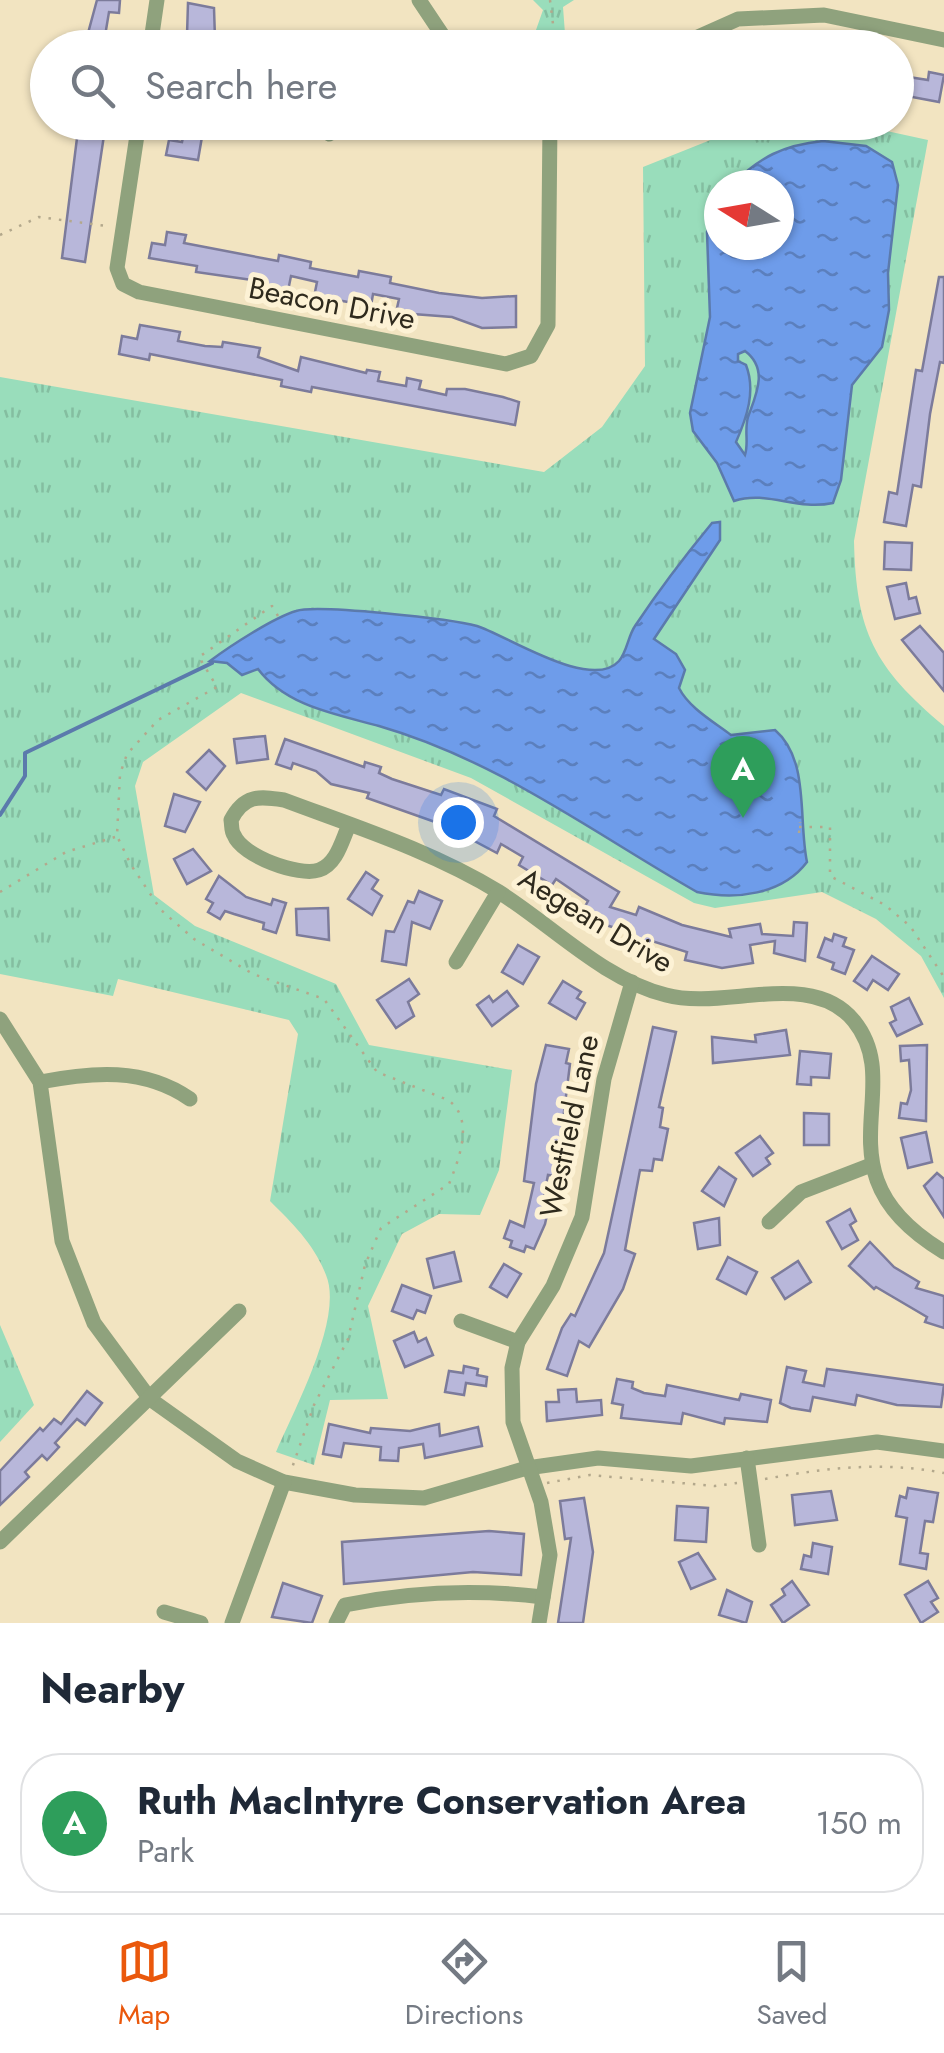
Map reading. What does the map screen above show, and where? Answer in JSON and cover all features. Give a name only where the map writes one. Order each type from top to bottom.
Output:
[{"type":"street","points":[[153,30],[157,0]]},
{"type":"street","points":[[419,0],[439,30]]},
{"type":"street","points":[[735,0],[738,18]]},
{"type":"street","points":[[712,30],[738,18],[824,15],[896,30]]},
{"type":"street","points":[[914,34],[944,40]]},
{"type":"street","points":[[123,228],[136,140]]},
{"type":"street","name":"Beacon Drive","points":[[123,228],[118,268],[123,284],[140,292],[497,364],[515,364],[531,356],[548,325],[550,140]]},
{"type":"street","name":"Aegean Drive","points":[[349,825],[332,861],[319,870],[303,871],[244,848],[234,836],[231,820],[246,799],[260,796],[349,825],[424,853],[498,892],[632,982],[668,996],[824,997],[855,1022],[872,1064],[868,1124],[871,1165],[887,1203],[918,1237],[944,1252]]},
{"type":"street","points":[[456,962],[498,892]]},
{"type":"street","name":"Westfield Lane","points":[[538,1623],[550,1555],[541,1502],[527,1468],[511,1404],[518,1342],[553,1286],[582,1217],[604,1079],[632,982]]},
{"type":"street","points":[[0,1019],[40,1082],[62,1241],[94,1323],[150,1399],[237,1462],[284,1482],[355,1495],[424,1498],[527,1468],[598,1458],[691,1466],[877,1442],[944,1451]]},
{"type":"street","points":[[40,1082],[107,1072],[162,1083],[190,1099]]},
{"type":"street","points":[[769,1222],[801,1192],[871,1165]]},
{"type":"street","points":[[0,1542],[239,1311]]},
{"type":"street","points":[[462,1321],[518,1342]]},
{"type":"street","points":[[747,1458],[758,1545]]},
{"type":"street","points":[[232,1623],[284,1482]]},
{"type":"street","points":[[336,1623],[345,1605],[385,1597],[491,1592],[543,1597]]},
{"type":"street","points":[[164,1612],[201,1623]]},
{"type":"path","points":[[550,0],[554,30]]},
{"type":"path","points":[[0,235],[39,217],[123,228]]},
{"type":"path","points":[[278,616],[272,606],[199,657],[217,686],[158,720],[127,754],[120,774],[117,836],[147,893],[194,939],[253,974],[324,999],[377,1072],[448,1100],[460,1114],[462,1145],[448,1184],[392,1218],[373,1243],[348,1339],[314,1405],[284,1482]]},
{"type":"path","points":[[799,833],[801,825],[830,827],[830,876],[885,905],[910,926],[944,976]]},
{"type":"path","points":[[0,892],[66,852],[117,836]]},
{"type":"green space","points":[[533,0],[574,0],[563,7],[565,30],[536,30],[543,10]]},
{"type":"green space","points":[[914,137],[928,140],[854,541],[859,600],[874,646],[901,685],[944,726],[944,998],[921,956],[876,919],[822,892],[715,908],[694,903],[471,778],[241,693],[143,762],[135,786],[154,895],[195,926],[336,984],[369,1045],[512,1070],[499,1170],[480,1215],[439,1214],[402,1234],[368,1306],[388,1399],[330,1400],[314,1465],[276,1452],[323,1339],[330,1293],[315,1254],[270,1201],[298,1034],[289,1020],[118,979],[113,996],[0,974],[0,377],[544,472],[602,427],[645,366],[643,167],[710,140],[914,140]]},
{"type":"green space","points":[[0,1325],[34,1405],[0,1442]]},
{"type":"water","points":[[823,141],[866,146],[892,162],[898,185],[888,273],[889,310],[882,347],[852,385],[841,480],[833,503],[820,505],[759,498],[734,501],[717,463],[693,431],[690,413],[710,317],[708,260],[794,260],[794,170],[749,170],[784,149]],"holes":[[[745,351],[757,366],[757,391],[747,422],[745,455],[736,442],[747,414],[750,384],[746,365],[738,361],[738,354]]]},
{"type":"water","points":[[720,522],[720,540],[654,639],[676,654],[685,670],[679,688],[695,708],[731,735],[775,730],[794,757],[807,862],[785,882],[757,892],[697,892],[543,799],[464,758],[422,740],[313,707],[283,692],[258,669],[242,675],[227,663],[210,661],[252,633],[296,611],[330,609],[477,626],[569,666],[606,669],[622,657],[635,626],[682,561],[712,523]]},
{"type":"building","points":[[97,0],[120,0],[119,13],[109,12],[106,30],[89,30]]},
{"type":"building","points":[[188,3],[214,8],[215,30],[187,30]]},
{"type":"building","points":[[929,72],[944,75],[939,102],[914,97],[914,78],[928,80]]},
{"type":"building","points":[[77,140],[103,140],[85,262],[62,258]]},
{"type":"building","points":[[169,140],[201,140],[198,160],[166,155]]},
{"type":"building","points":[[167,232],[186,235],[184,243],[278,261],[279,255],[311,262],[310,268],[358,277],[359,271],[391,277],[390,283],[439,293],[482,298],[516,296],[516,327],[482,328],[452,317],[413,314],[397,308],[399,299],[373,294],[371,306],[331,299],[315,292],[317,282],[291,276],[288,291],[252,280],[196,272],[197,266],[149,258],[152,243],[165,245]]},
{"type":"building","points":[[939,277],[944,277],[944,363],[940,362],[930,414],[921,487],[913,485],[906,526],[884,522],[889,492],[897,494],[916,370],[922,371]]},
{"type":"building","points":[[140,325],[180,332],[178,341],[260,348],[258,357],[298,371],[301,357],[366,373],[380,372],[378,381],[406,386],[407,378],[421,381],[419,389],[446,395],[447,389],[465,389],[503,397],[519,402],[515,425],[312,387],[311,392],[281,386],[282,380],[150,354],[149,360],[119,354],[122,336],[137,339]]},
{"type":"building","points":[[885,542],[912,543],[911,570],[884,569]]},
{"type":"building","points":[[906,583],[909,599],[916,597],[920,613],[895,619],[887,587]]},
{"type":"building","points":[[920,626],[944,653],[944,691],[902,640]]},
{"type":"building","points":[[265,736],[268,759],[237,763],[234,739]]},
{"type":"building","points":[[285,739],[364,767],[365,762],[381,767],[379,773],[392,779],[441,795],[444,789],[497,809],[494,816],[619,892],[610,907],[636,915],[639,907],[682,925],[731,937],[729,929],[760,924],[762,934],[793,936],[794,922],[807,923],[805,961],[774,953],[775,941],[750,945],[753,963],[722,968],[685,960],[687,952],[649,940],[647,948],[628,942],[631,933],[606,925],[583,910],[588,901],[556,879],[552,885],[519,865],[523,857],[501,844],[497,853],[467,837],[469,834],[367,798],[369,793],[331,784],[316,771],[293,763],[291,769],[276,764]]},
{"type":"building","points":[[209,750],[225,766],[206,790],[187,772]]},
{"type":"building","points":[[174,794],[200,802],[185,832],[165,826]]},
{"type":"building","points":[[193,849],[211,871],[187,884],[174,859]]},
{"type":"building","points":[[366,872],[378,880],[372,889],[382,896],[372,915],[348,899]]},
{"type":"building","points":[[219,876],[246,897],[271,905],[273,899],[286,903],[276,933],[263,929],[264,923],[225,911],[220,919],[208,912],[213,903],[206,899]]},
{"type":"building","points":[[419,891],[442,901],[430,929],[412,922],[406,965],[382,961],[386,931],[394,932],[408,901],[414,903]]},
{"type":"building","points":[[328,908],[329,940],[297,935],[296,909]]},
{"type":"building","points":[[834,934],[846,938],[843,946],[854,950],[845,974],[832,969],[834,963],[818,957],[825,938],[832,941]]},
{"type":"building","points":[[518,945],[539,957],[523,984],[502,972]]},
{"type":"building","points":[[872,956],[899,974],[888,990],[873,980],[867,990],[854,981]]},
{"type":"building","points":[[409,979],[419,994],[408,1002],[414,1016],[396,1028],[377,1000]]},
{"type":"building","points":[[563,981],[581,992],[577,998],[585,1003],[576,1019],[549,1003]]},
{"type":"building","points":[[507,991],[518,1006],[492,1026],[477,1005],[489,996],[493,1002]]},
{"type":"building","points":[[909,998],[922,1024],[897,1036],[890,1023],[896,1020],[891,1007]]},
{"type":"building","points":[[653,1027],[676,1032],[659,1107],[663,1108],[660,1127],[668,1129],[662,1160],[654,1159],[652,1171],[640,1170],[625,1250],[635,1254],[623,1289],[589,1347],[579,1341],[567,1376],[547,1369],[562,1328],[571,1314],[575,1316],[604,1253]]},
{"type":"building","points":[[786,1030],[790,1055],[713,1063],[712,1037],[756,1042],[755,1035]]},
{"type":"building","points":[[546,1045],[569,1049],[566,1063],[570,1064],[556,1176],[548,1175],[544,1196],[551,1197],[545,1224],[534,1249],[526,1246],[524,1252],[510,1247],[512,1241],[504,1238],[510,1221],[524,1227],[534,1183],[524,1181],[536,1084]]},
{"type":"building","points":[[927,1045],[926,1121],[899,1118],[901,1103],[907,1104],[911,1090],[909,1060],[901,1061],[900,1046]]},
{"type":"building","points":[[800,1051],[831,1054],[829,1078],[811,1077],[811,1085],[797,1084]]},
{"type":"building","points":[[804,1113],[829,1114],[829,1145],[804,1145]]},
{"type":"building","points":[[926,1132],[932,1162],[908,1168],[901,1138]]},
{"type":"building","points":[[760,1136],[773,1153],[766,1158],[770,1164],[753,1176],[736,1153]]},
{"type":"building","points":[[719,1167],[736,1179],[724,1206],[702,1191]]},
{"type":"building","points":[[937,1173],[944,1179],[944,1217],[924,1186]]},
{"type":"building","points":[[850,1209],[856,1221],[850,1225],[858,1240],[842,1249],[827,1222]]},
{"type":"building","points":[[719,1218],[720,1245],[698,1249],[694,1223]]},
{"type":"building","points":[[870,1242],[894,1267],[919,1282],[916,1288],[944,1296],[944,1328],[925,1322],[927,1317],[874,1289],[849,1266]]},
{"type":"building","points":[[454,1252],[461,1281],[434,1288],[427,1259]]},
{"type":"building","points":[[728,1257],[757,1272],[746,1294],[717,1279]]},
{"type":"building","points":[[798,1261],[811,1282],[785,1299],[772,1278]]},
{"type":"building","points":[[504,1264],[521,1274],[507,1297],[490,1287]]},
{"type":"building","points":[[402,1285],[431,1296],[425,1313],[417,1310],[413,1319],[392,1311]]},
{"type":"building","points":[[414,1332],[418,1342],[426,1338],[433,1355],[405,1367],[394,1341]]},
{"type":"building","points":[[464,1366],[478,1369],[477,1375],[487,1377],[486,1386],[466,1383],[464,1395],[445,1392],[449,1371],[463,1373]]},
{"type":"building","points":[[787,1367],[806,1371],[803,1382],[824,1386],[827,1369],[944,1385],[941,1407],[897,1405],[857,1395],[855,1405],[813,1397],[810,1411],[791,1408],[780,1403]]},
{"type":"building","points":[[617,1379],[633,1382],[632,1388],[644,1393],[665,1396],[667,1385],[739,1400],[741,1394],[771,1400],[767,1422],[725,1418],[724,1424],[683,1413],[681,1424],[621,1418],[623,1405],[612,1403]]},
{"type":"building","points":[[576,1389],[577,1402],[601,1400],[602,1415],[547,1421],[546,1402],[559,1402],[558,1390]]},
{"type":"building","points":[[87,1391],[102,1403],[85,1425],[77,1419],[55,1443],[59,1447],[47,1460],[42,1455],[25,1472],[29,1477],[0,1505],[0,1471],[40,1428],[43,1431],[54,1419],[61,1424]]},
{"type":"building","points":[[329,1424],[370,1433],[371,1428],[410,1431],[439,1424],[440,1436],[478,1427],[482,1446],[425,1458],[423,1444],[399,1448],[398,1461],[380,1460],[381,1447],[344,1443],[341,1457],[323,1454]]},
{"type":"building","points":[[908,1488],[938,1493],[933,1522],[925,1521],[920,1553],[928,1554],[926,1569],[900,1564],[907,1518],[896,1516],[900,1496],[906,1498]]},
{"type":"building","points":[[831,1491],[837,1520],[795,1525],[792,1495]]},
{"type":"building","points":[[584,1498],[593,1552],[583,1623],[558,1623],[571,1538],[565,1539],[560,1501]]},
{"type":"building","points":[[677,1506],[708,1508],[706,1542],[675,1540]]},
{"type":"building","points":[[489,1531],[524,1534],[521,1575],[473,1572],[344,1584],[342,1542]]},
{"type":"building","points":[[813,1543],[832,1547],[828,1574],[801,1569],[804,1555],[811,1557]]},
{"type":"building","points":[[698,1553],[715,1579],[691,1589],[679,1562]]},
{"type":"building","points":[[792,1581],[809,1605],[783,1623],[771,1605],[785,1595],[782,1589]]},
{"type":"building","points":[[928,1581],[938,1598],[931,1602],[938,1612],[921,1623],[905,1595]]},
{"type":"building","points":[[283,1583],[322,1596],[312,1623],[272,1617]]},
{"type":"building","points":[[727,1590],[752,1602],[746,1623],[719,1615]]},
{"type":"waterway","points":[[0,815],[25,776],[25,753],[212,663]]},
{"type":"place","name":"Ruth MacIntyre Conservation Area","points":[[743,818]]}]
